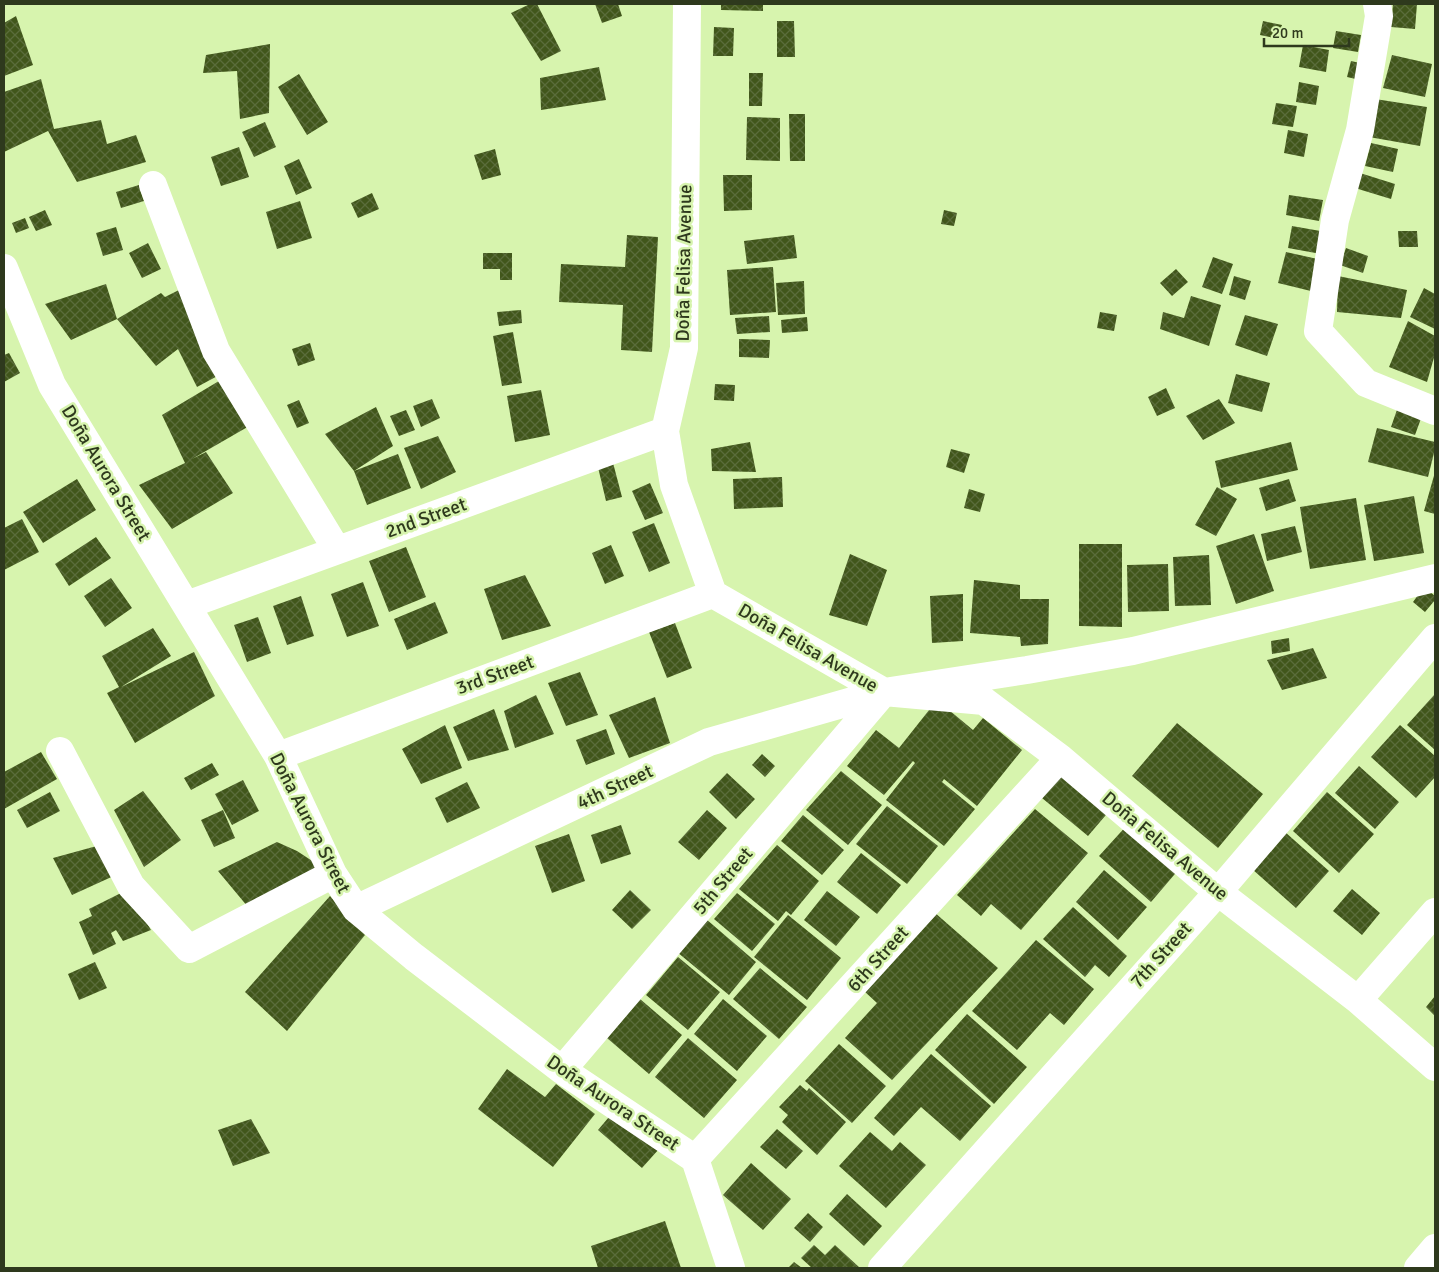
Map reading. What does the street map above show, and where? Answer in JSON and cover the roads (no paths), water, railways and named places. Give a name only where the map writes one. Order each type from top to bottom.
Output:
[{"type":"street","name":"Doña Felisa Avenue","points":[[688,4],[684,348],[666,431],[674,485],[713,594],[884,692],[984,701],[1060,758],[1218,892],[1358,1000],[1435,1067]]},
{"type":"street","points":[[1377,4],[1379,16],[1360,130],[1335,220],[1318,331],[1366,382],[1435,411]]},
{"type":"street","points":[[153,185],[216,351],[337,550]]},
{"type":"street","name":"Doña Aurora Street","points":[[4,268],[52,385],[278,756],[333,874],[356,910],[414,957],[562,1070],[696,1159],[731,1268]]},
{"type":"street","name":"2nd Street","points":[[187,605],[666,431]]},
{"type":"street","points":[[884,692],[1027,670],[1133,651],[1435,578]]},
{"type":"street","name":"3rd Street","points":[[278,756],[713,594]]},
{"type":"street","name":"7th Street","points":[[882,1268],[1218,892],[1435,638]]},
{"type":"street","name":"4th Street","points":[[356,910],[709,742],[884,692]]},
{"type":"street","name":"5th Street","points":[[562,1070],[884,692]]},
{"type":"street","points":[[60,751],[131,886],[190,949],[333,874]]},
{"type":"street","name":"6th Street","points":[[696,1159],[1060,758]]},
{"type":"street","points":[[1358,1000],[1435,912]]},
{"type":"street","points":[[1418,1268],[1435,1248]]}]
